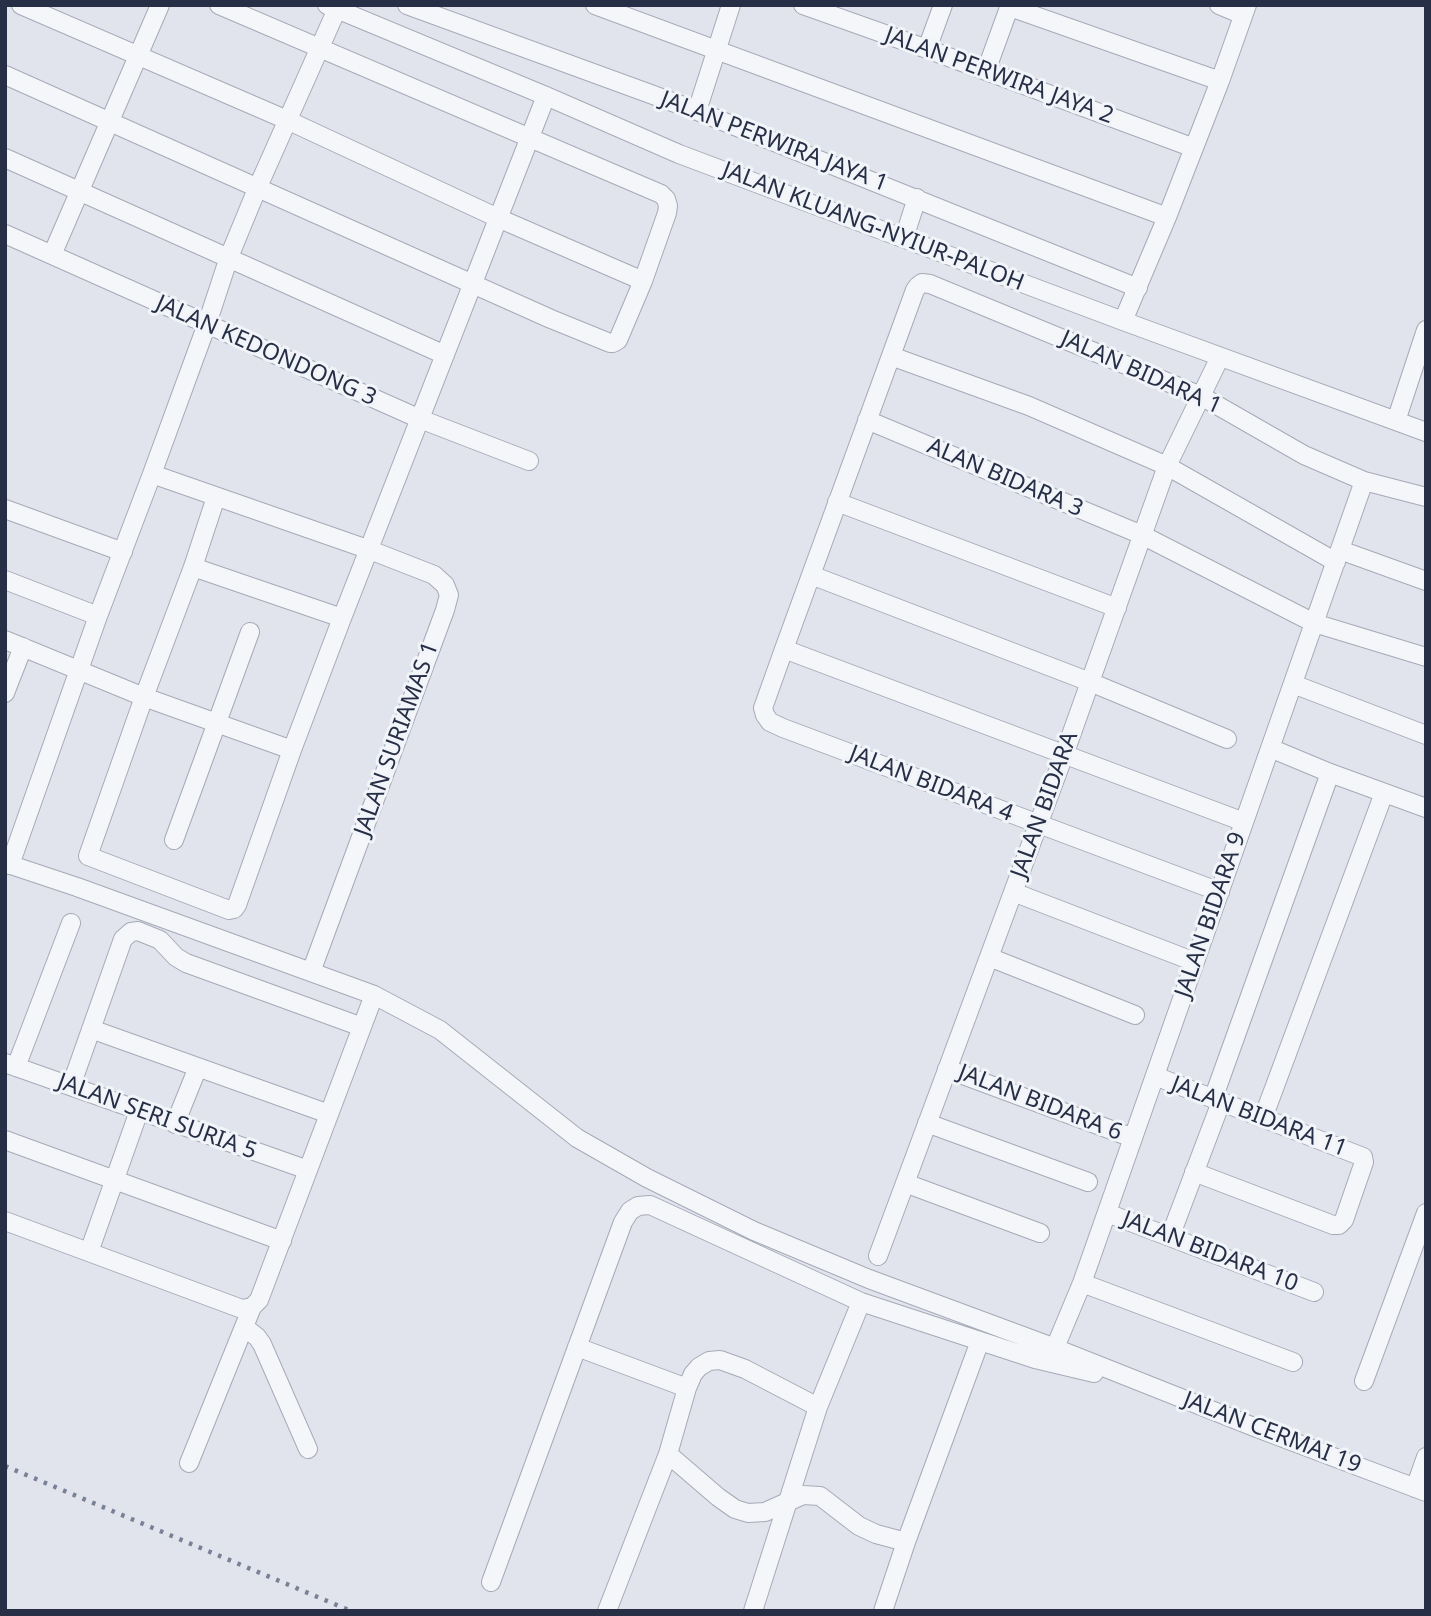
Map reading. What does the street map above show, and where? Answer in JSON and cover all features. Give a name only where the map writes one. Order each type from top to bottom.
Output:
[{"type":"street","points":[[21,5],[287,120],[498,218],[643,281]]},
{"type":"street","points":[[52,255],[160,5]]},
{"type":"street","points":[[5,75],[551,320],[614,343],[618,340],[667,213],[668,206],[661,194],[219,5]]},
{"type":"street","points":[[596,5],[1167,217]]},
{"type":"street","points":[[697,111],[731,5]]},
{"type":"street","name":"JALAN PERWIRA JAYA 2","points":[[803,5],[1194,148]]},
{"type":"street","points":[[927,49],[943,5]]},
{"type":"street","points":[[1124,321],[1194,148],[1245,10],[1219,5]]},
{"type":"street","name":"JALAN PERWIRA JAYA 1","points":[[410,6],[697,111],[1138,288]]},
{"type":"street","points":[[986,71],[1010,6],[1220,81]]},
{"type":"street","points":[[332,7],[319,48],[229,257],[79,670],[12,838],[8,864],[374,995],[440,1030],[577,1138],[647,1178],[754,1231],[1090,1373],[1120,1368]]},
{"type":"street","name":"JALAN KLUANG-NYIUR-PALOH","points":[[332,7],[679,154],[1426,432]]},
{"type":"street","points":[[216,497],[193,568],[88,856],[229,911],[237,905],[342,618],[546,96]]},
{"type":"street","points":[[5,158],[445,355]]},
{"type":"street","points":[[904,238],[918,198]]},
{"type":"street","name":"JALAN KEDONDONG 3","points":[[5,234],[420,419],[529,461]]},
{"type":"street","name":"JALAN BIDARA 1","points":[[891,356],[915,290],[922,283],[930,284],[1201,396],[1304,455],[1364,481],[1426,497]]},
{"type":"street","points":[[1396,421],[1419,371],[1426,330]]},
{"type":"street","points":[[1244,822],[784,649],[891,356],[1029,406],[1167,466],[1338,556],[1426,581]]},
{"type":"street","name":"JALAN BIDARA","points":[[878,1256],[1064,755],[1167,466],[1220,356]]},
{"type":"street","name":"ALAN BIDARA 3","points":[[867,420],[1142,536],[1314,623],[1426,657]]},
{"type":"street","points":[[152,474],[370,550]]},
{"type":"street","name":"JALAN BIDARA 9","points":[[1052,1355],[1107,1213],[1364,481]]},
{"type":"street","points":[[837,502],[1116,608]]},
{"type":"street","points":[[5,509],[123,552]]},
{"type":"street","name":"JALAN SURIAMAS 1","points":[[311,972],[449,595],[434,575],[370,550]]},
{"type":"street","points":[[193,568],[342,618]]},
{"type":"street","points":[[811,575],[1090,682],[1227,739]]},
{"type":"street","points":[[5,580],[98,616]]},
{"type":"street","points":[[174,840],[250,632]]},
{"type":"street","points":[[5,640],[144,697],[292,750]]},
{"type":"street","points":[[5,693],[23,648]]},
{"type":"street","name":"JALAN BIDARA 4","points":[[784,649],[764,708],[770,722],[1220,892]]},
{"type":"street","points":[[1293,684],[1426,735]]},
{"type":"street","points":[[1270,748],[1426,808]]},
{"type":"street","points":[[1170,1237],[1330,773]]},
{"type":"street","points":[[1263,1118],[1384,793]]},
{"type":"street","points":[[1013,891],[1195,962]]},
{"type":"street","points":[[11,1065],[71,923]]},
{"type":"street","points":[[71,1086],[123,939],[131,932],[138,931],[160,940],[176,957],[186,963],[362,1027]]},
{"type":"street","points":[[989,957],[1135,1015]]},
{"type":"street","points":[[189,1463],[252,1307],[260,1300],[374,995]]},
{"type":"street","points":[[91,1029],[329,1114]]},
{"type":"street","name":"JALAN SERI SURIA 5","points":[[11,1065],[308,1170]]},
{"type":"street","points":[[175,1124],[198,1067]]},
{"type":"street","name":"JALAN BIDARA 6","points":[[947,1069],[1133,1138]]},
{"type":"street","name":"JALAN BIDARA 11","points":[[1155,1076],[1363,1157],[1364,1162],[1344,1220],[1339,1225],[1194,1172]]},
{"type":"street","points":[[89,1252],[139,1111]]},
{"type":"street","points":[[927,1123],[1088,1182]]},
{"type":"street","points":[[5,1140],[282,1241]]},
{"type":"street","points":[[905,1183],[1040,1233]]},
{"type":"street","points":[[491,1581],[623,1223],[638,1206],[650,1206],[861,1303],[980,1341],[1052,1355]]},
{"type":"street","name":"JALAN BIDARA 10","points":[[1107,1213],[1314,1292]]},
{"type":"street","points":[[1364,1381],[1426,1213]]},
{"type":"street","points":[[5,1221],[242,1309],[252,1307]]},
{"type":"street","points":[[1082,1283],[1293,1362]]},
{"type":"street","points":[[753,1611],[818,1407],[861,1303]]},
{"type":"street","points":[[244,1327],[257,1336],[262,1344],[308,1448]]},
{"type":"street","points":[[883,1611],[980,1341]]},
{"type":"street","points":[[577,1347],[687,1388]]},
{"type":"street","name":"JALAN CERMAI 19","points":[[1052,1355],[1120,1368],[1421,1485]]},
{"type":"street","points":[[607,1611],[668,1454],[687,1388],[699,1367],[709,1361],[720,1360],[745,1368],[818,1407]]},
{"type":"street","points":[[668,1454],[735,1509],[748,1513],[765,1512],[803,1495],[820,1496],[859,1526],[906,1542]]},
{"type":"street","points":[[1421,1485],[1426,1457]]},
{"type":"railway","points":[[5,1466],[351,1611]]}]
